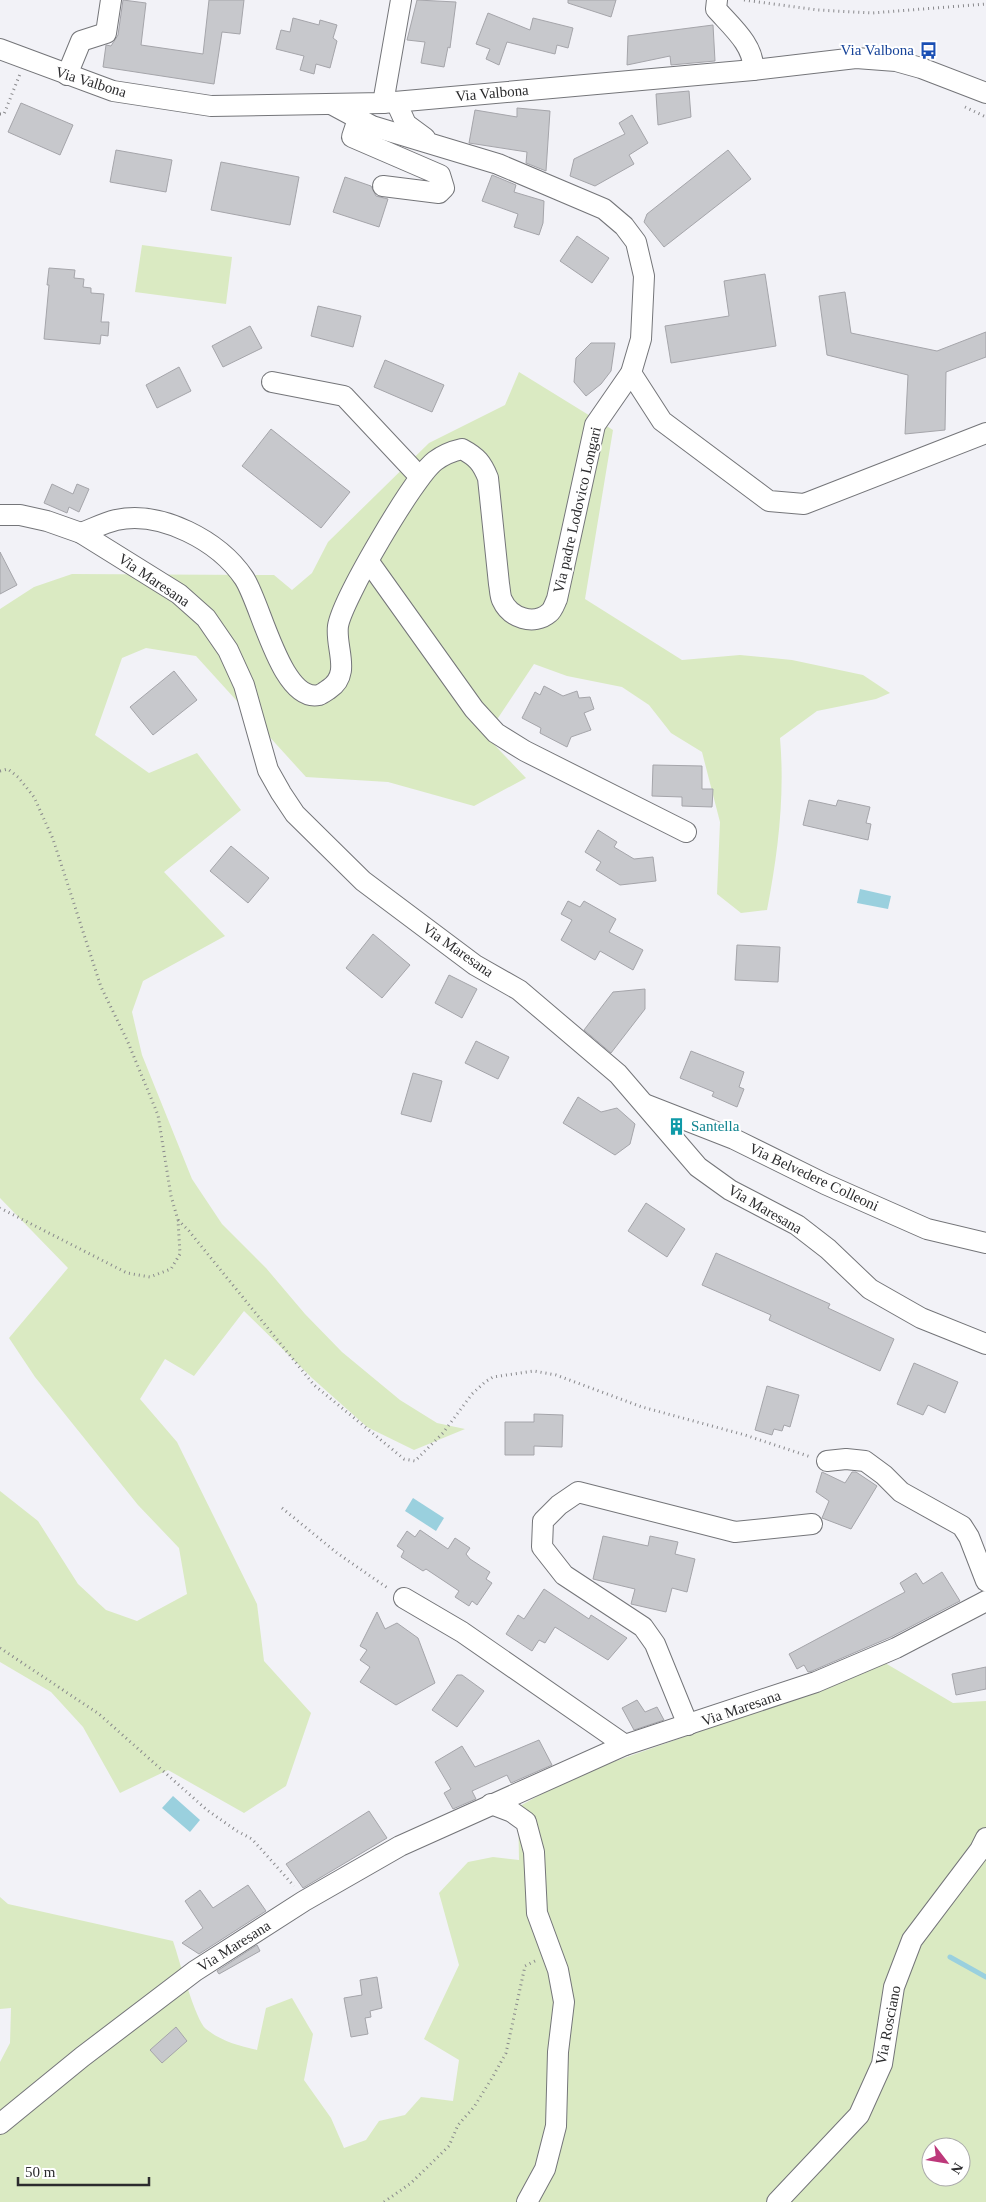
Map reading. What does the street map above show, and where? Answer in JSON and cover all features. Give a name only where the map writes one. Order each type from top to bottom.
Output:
[{"type":"street","points":[[68,75],[81,42],[106,33],[112,0]]},
{"type":"street","points":[[390,103],[402,0]]},
{"type":"street","points":[[717,0],[716,9],[748,46],[754,59],[753,70]]},
{"type":"street","name":"Via Valbona","points":[[0,49],[25,60],[113,91],[178,103],[211,106],[390,103],[753,70],[856,58],[896,61],[939,73],[986,93]]},
{"type":"street","name":"Via padre Lodovico Longari","points":[[390,103],[406,124],[433,144]]},
{"type":"street","name":"Via padre Lodovico Longari","points":[[81,533],[116,520],[136,518],[160,522],[185,530],[226,557],[245,578],[288,677],[296,688],[307,694],[320,695],[335,685],[342,672],[338,626],[348,598],[368,562],[420,477],[435,461],[462,449],[476,456],[488,478],[502,601],[513,614],[523,619],[536,620],[550,612],[557,599],[595,424],[631,373],[641,339],[644,276],[636,242],[624,226],[604,209],[498,164],[389,132],[358,120],[333,105]]},
{"type":"street","points":[[358,120],[352,137],[440,176],[444,188],[439,193],[383,186]]},
{"type":"street","points":[[631,373],[662,421],[769,501],[804,504],[986,433]]},
{"type":"street","points":[[272,382],[344,396],[420,477]]},
{"type":"street","name":"Via Maresana","points":[[0,515],[20,515],[48,521],[81,533],[179,594],[206,618],[228,650],[240,676],[268,770],[295,814],[363,881],[475,965],[519,990],[618,1074],[698,1167],[730,1190],[797,1225],[828,1249],[870,1289],[921,1318],[986,1344]]},
{"type":"street","points":[[368,562],[469,702],[496,733],[525,751],[686,832]]},
{"type":"street","name":"Via Belvedere Colleoni","points":[[645,1104],[734,1139],[825,1184],[927,1229],[986,1243]]},
{"type":"street","points":[[828,1461],[846,1459],[865,1461],[877,1468],[901,1492],[962,1526],[969,1537],[986,1581]]},
{"type":"street","points":[[688,1725],[655,1644],[643,1627],[564,1575],[542,1547],[543,1521],[559,1505],[578,1492],[735,1532],[812,1524]]},
{"type":"street","points":[[404,1598],[462,1632],[625,1745]]},
{"type":"street","name":"Via Maresana","points":[[0,2124],[82,2057],[195,1971],[304,1901],[400,1846],[625,1745],[816,1682],[896,1648],[986,1601]]},
{"type":"street","points":[[490,1804],[512,1812],[526,1822],[534,1852],[537,1913],[558,1970],[564,2002],[558,2052],[556,2126],[545,2169],[527,2202]]},
{"type":"street","name":"Via Rosciano","points":[[776,2202],[859,2115],[882,2064],[894,1987],[912,1940],[980,1850],[986,1838]]},
{"type":"path","points":[[744,0],[818,10],[872,13],[986,4]]},
{"type":"path","points":[[0,114],[4,114],[25,60]]},
{"type":"path","points":[[965,108],[986,117]]},
{"type":"path","points":[[0,771],[8,769],[18,777],[34,797],[53,839],[101,987],[127,1040],[158,1115],[171,1196],[178,1220],[180,1254],[170,1268],[150,1277],[128,1273],[0,1208]]},
{"type":"path","points":[[178,1220],[190,1231],[314,1386],[404,1459],[415,1461],[443,1433],[472,1394],[485,1382],[493,1377],[534,1371],[556,1375],[642,1407],[745,1435],[828,1461]]},
{"type":"path","points":[[282,1508],[345,1559],[404,1598]]},
{"type":"path","points":[[0,1648],[99,1714],[200,1804],[236,1831],[252,1839],[273,1860],[304,1901]]},
{"type":"path","points":[[384,2202],[411,2183],[444,2152],[458,2126],[474,2107],[492,2078],[506,2053],[525,1966],[538,1960],[558,1970]]},
{"type":"green space","points":[[142,245],[232,257],[226,304],[135,292]]},
{"type":"green space","points":[[519,372],[613,430],[585,599],[682,660],[740,655],[792,660],[863,675],[890,693],[876,699],[817,711],[780,738],[782,781],[780,824],[767,910],[741,913],[717,894],[720,822],[702,752],[671,733],[649,705],[622,687],[567,676],[534,664],[486,736],[526,778],[474,806],[388,782],[306,777],[196,656],[146,648],[122,658],[95,735],[149,773],[197,753],[241,810],[164,872],[225,936],[143,981],[132,1012],[142,1055],[192,1179],[222,1224],[266,1268],[305,1314],[342,1352],[400,1400],[437,1423],[465,1429],[414,1450],[367,1427],[312,1378],[244,1311],[194,1376],[165,1359],[140,1399],[177,1442],[257,1604],[264,1661],[311,1713],[286,1786],[244,1813],[168,1770],[120,1793],[83,1727],[51,1692],[0,1662],[0,1491],[38,1521],[78,1584],[106,1610],[137,1621],[187,1594],[179,1548],[138,1505],[35,1377],[9,1338],[68,1268],[0,1198],[0,609],[34,587],[72,574],[274,575],[292,590],[312,573],[328,542],[429,443],[505,405]]},
{"type":"green space","points":[[880,1660],[953,1703],[986,1701],[986,2202],[0,2202],[0,2062],[10,2043],[11,2008],[0,2009],[0,1897],[8,1904],[173,1941],[192,2002],[202,2023],[212,2033],[237,2045],[257,2050],[266,2008],[292,1998],[313,2034],[304,2080],[331,2118],[344,2148],[366,2140],[379,2121],[405,2115],[421,2097],[453,2101],[459,2060],[424,2039],[459,1965],[439,1893],[468,1862],[493,1857],[519,1860],[518,1807],[576,1775],[712,1727]]},
{"type":"water","points":[[860,889],[891,896],[888,909],[857,903]]},
{"type":"water","points":[[413,1498],[444,1518],[436,1531],[405,1511]]},
{"type":"water","points":[[173,1796],[200,1820],[190,1832],[162,1808]]},
{"type":"building","points":[[123,0],[146,3],[141,45],[203,54],[209,0],[244,0],[240,34],[222,32],[214,84],[103,67],[106,45],[111,46],[118,35]]},
{"type":"building","points":[[417,0],[456,2],[450,48],[448,47],[444,67],[421,63],[425,42],[407,40]]},
{"type":"building","points":[[568,0],[616,0],[611,17],[568,3]]},
{"type":"building","points":[[488,13],[530,30],[533,18],[573,28],[568,48],[557,45],[555,54],[507,42],[499,65],[486,59],[490,49],[476,44]]},
{"type":"building","points":[[293,18],[319,25],[320,20],[337,25],[333,38],[337,41],[330,68],[316,64],[314,74],[300,70],[304,56],[276,49],[281,30],[290,32]]},
{"type":"building","points":[[713,25],[715,61],[671,65],[670,56],[627,65],[628,36]]},
{"type":"building","points":[[689,91],[691,117],[658,125],[656,94]]},
{"type":"building","points":[[21,103],[73,125],[60,155],[8,132]]},
{"type":"building","points":[[517,108],[550,111],[546,171],[526,163],[527,152],[469,143],[475,110],[517,117]]},
{"type":"building","points":[[632,115],[648,143],[629,155],[634,164],[595,186],[570,176],[574,159],[625,134],[619,123]]},
{"type":"building","points":[[116,150],[172,160],[166,192],[110,182]]},
{"type":"building","points":[[728,150],[751,179],[664,247],[644,222],[647,214]]},
{"type":"building","points":[[221,162],[299,177],[290,225],[211,210]]},
{"type":"building","points":[[492,175],[516,185],[514,192],[544,201],[543,223],[539,235],[514,227],[518,214],[482,201]]},
{"type":"building","points":[[345,177],[371,186],[376,196],[388,199],[379,227],[333,212]]},
{"type":"building","points":[[577,236],[609,258],[592,283],[560,261]]},
{"type":"building","points":[[49,268],[75,270],[74,278],[84,279],[83,287],[91,288],[91,293],[104,294],[101,322],[109,322],[108,336],[101,335],[100,344],[44,339]]},
{"type":"building","points":[[765,274],[776,346],[671,363],[665,326],[729,316],[724,281]]},
{"type":"building","points":[[845,292],[851,333],[937,351],[986,332],[986,357],[946,372],[945,430],[905,434],[908,375],[827,355],[819,296]]},
{"type":"building","points":[[318,306],[361,316],[353,347],[311,336]]},
{"type":"building","points":[[250,326],[262,348],[223,367],[212,346]]},
{"type":"building","points":[[591,343],[615,343],[611,371],[601,384],[586,396],[574,382],[576,358]]},
{"type":"building","points":[[385,360],[444,385],[432,412],[374,387]]},
{"type":"building","points":[[179,367],[191,391],[157,408],[146,385]]},
{"type":"building","points":[[271,429],[350,492],[321,528],[242,466]]},
{"type":"building","points":[[52,484],[73,494],[77,484],[89,489],[79,512],[69,507],[67,513],[44,503]]},
{"type":"building","points":[[0,552],[17,585],[0,594]]},
{"type":"building","points":[[174,671],[197,700],[153,735],[130,707]]},
{"type":"building","points":[[544,686],[563,696],[577,691],[579,698],[590,697],[594,709],[584,713],[591,730],[571,737],[567,747],[540,733],[541,728],[522,718],[535,692],[540,695]]},
{"type":"building","points":[[653,765],[702,766],[702,789],[713,789],[712,807],[682,806],[682,797],[652,796]]},
{"type":"building","points":[[809,800],[836,806],[838,800],[870,807],[866,823],[871,824],[868,840],[803,825]]},
{"type":"building","points":[[598,830],[617,842],[614,847],[634,859],[653,857],[656,881],[620,885],[596,870],[601,862],[585,852]]},
{"type":"building","points":[[231,846],[269,878],[248,903],[210,871]]},
{"type":"building","points":[[568,901],[580,907],[584,901],[616,919],[609,932],[643,950],[633,970],[600,951],[595,960],[561,940],[572,920],[561,914]]},
{"type":"building","points":[[373,934],[410,965],[382,998],[346,968]]},
{"type":"building","points":[[737,945],[780,947],[778,982],[735,980]]},
{"type":"building","points":[[449,975],[477,989],[462,1018],[435,1003]]},
{"type":"building","points":[[645,989],[645,1009],[611,1053],[584,1030],[613,992]]},
{"type":"building","points":[[476,1041],[509,1057],[498,1079],[465,1063]]},
{"type":"building","points":[[691,1051],[744,1072],[739,1087],[744,1089],[737,1107],[712,1096],[714,1092],[680,1078]]},
{"type":"building","points":[[413,1073],[442,1081],[431,1122],[401,1114]]},
{"type":"building","points":[[578,1097],[601,1112],[617,1108],[635,1124],[630,1144],[615,1155],[563,1123]]},
{"type":"building","points":[[646,1203],[685,1229],[667,1257],[628,1231]]},
{"type":"building","points":[[716,1253],[830,1304],[828,1308],[894,1339],[880,1371],[769,1320],[771,1315],[702,1285]]},
{"type":"building","points":[[914,1363],[958,1382],[945,1413],[928,1405],[923,1415],[897,1404]]},
{"type":"building","points":[[767,1386],[799,1395],[790,1427],[784,1425],[782,1431],[774,1429],[772,1435],[755,1430]]},
{"type":"building","points":[[534,1414],[563,1415],[562,1447],[534,1446],[534,1455],[505,1455],[505,1422],[534,1422]]},
{"type":"building","points":[[822,1472],[845,1483],[852,1472],[856,1472],[877,1486],[851,1529],[822,1518],[829,1501],[816,1492]]},
{"type":"building","points":[[420,1530],[448,1549],[455,1538],[470,1548],[466,1554],[470,1559],[490,1572],[486,1579],[492,1583],[477,1605],[472,1601],[469,1606],[455,1597],[459,1591],[426,1569],[423,1571],[401,1557],[404,1551],[397,1546],[407,1531],[415,1537]]},
{"type":"building","points":[[603,1536],[648,1546],[650,1536],[678,1542],[675,1554],[695,1559],[687,1592],[672,1588],[666,1612],[631,1604],[635,1589],[593,1579]]},
{"type":"building","points":[[942,1572],[960,1601],[891,1637],[812,1671],[808,1672],[804,1665],[797,1669],[789,1654],[905,1592],[900,1583],[916,1573],[923,1584]]},
{"type":"building","points":[[544,1589],[589,1619],[591,1615],[627,1638],[608,1660],[555,1627],[545,1643],[539,1640],[532,1651],[506,1634],[518,1615],[524,1619]]},
{"type":"building","points":[[377,1612],[385,1629],[397,1623],[418,1638],[435,1683],[396,1705],[360,1682],[370,1667],[360,1660],[367,1650],[360,1646]]},
{"type":"building","points":[[986,1667],[986,1689],[956,1695],[952,1674]]},
{"type":"building","points":[[457,1675],[462,1675],[484,1691],[457,1727],[432,1710]]},
{"type":"building","points":[[637,1700],[645,1712],[657,1707],[664,1720],[634,1730],[622,1708]]},
{"type":"building","points":[[539,1740],[552,1765],[511,1783],[507,1775],[472,1791],[476,1799],[453,1809],[444,1793],[451,1789],[435,1762],[462,1746],[475,1767]]},
{"type":"building","points":[[369,1811],[387,1838],[303,1888],[286,1864]]},
{"type":"building","points":[[248,1885],[266,1911],[199,1954],[182,1943],[203,1928],[185,1901],[200,1890],[213,1908]]},
{"type":"building","points":[[257,1945],[260,1951],[219,1974],[217,1971]]},
{"type":"building","points":[[377,1977],[382,2008],[370,2011],[371,2017],[365,2018],[368,2034],[351,2037],[344,1998],[362,1995],[360,1980]]},
{"type":"building","points":[[176,2027],[187,2041],[162,2063],[150,2050]]},
{"type":"waterway","points":[[950,1957],[986,1977]]},
{"type":"place","name":"Via Valbona","points":[[928,50]]},
{"type":"place","name":"Santella","points":[[677,1126]]}]
